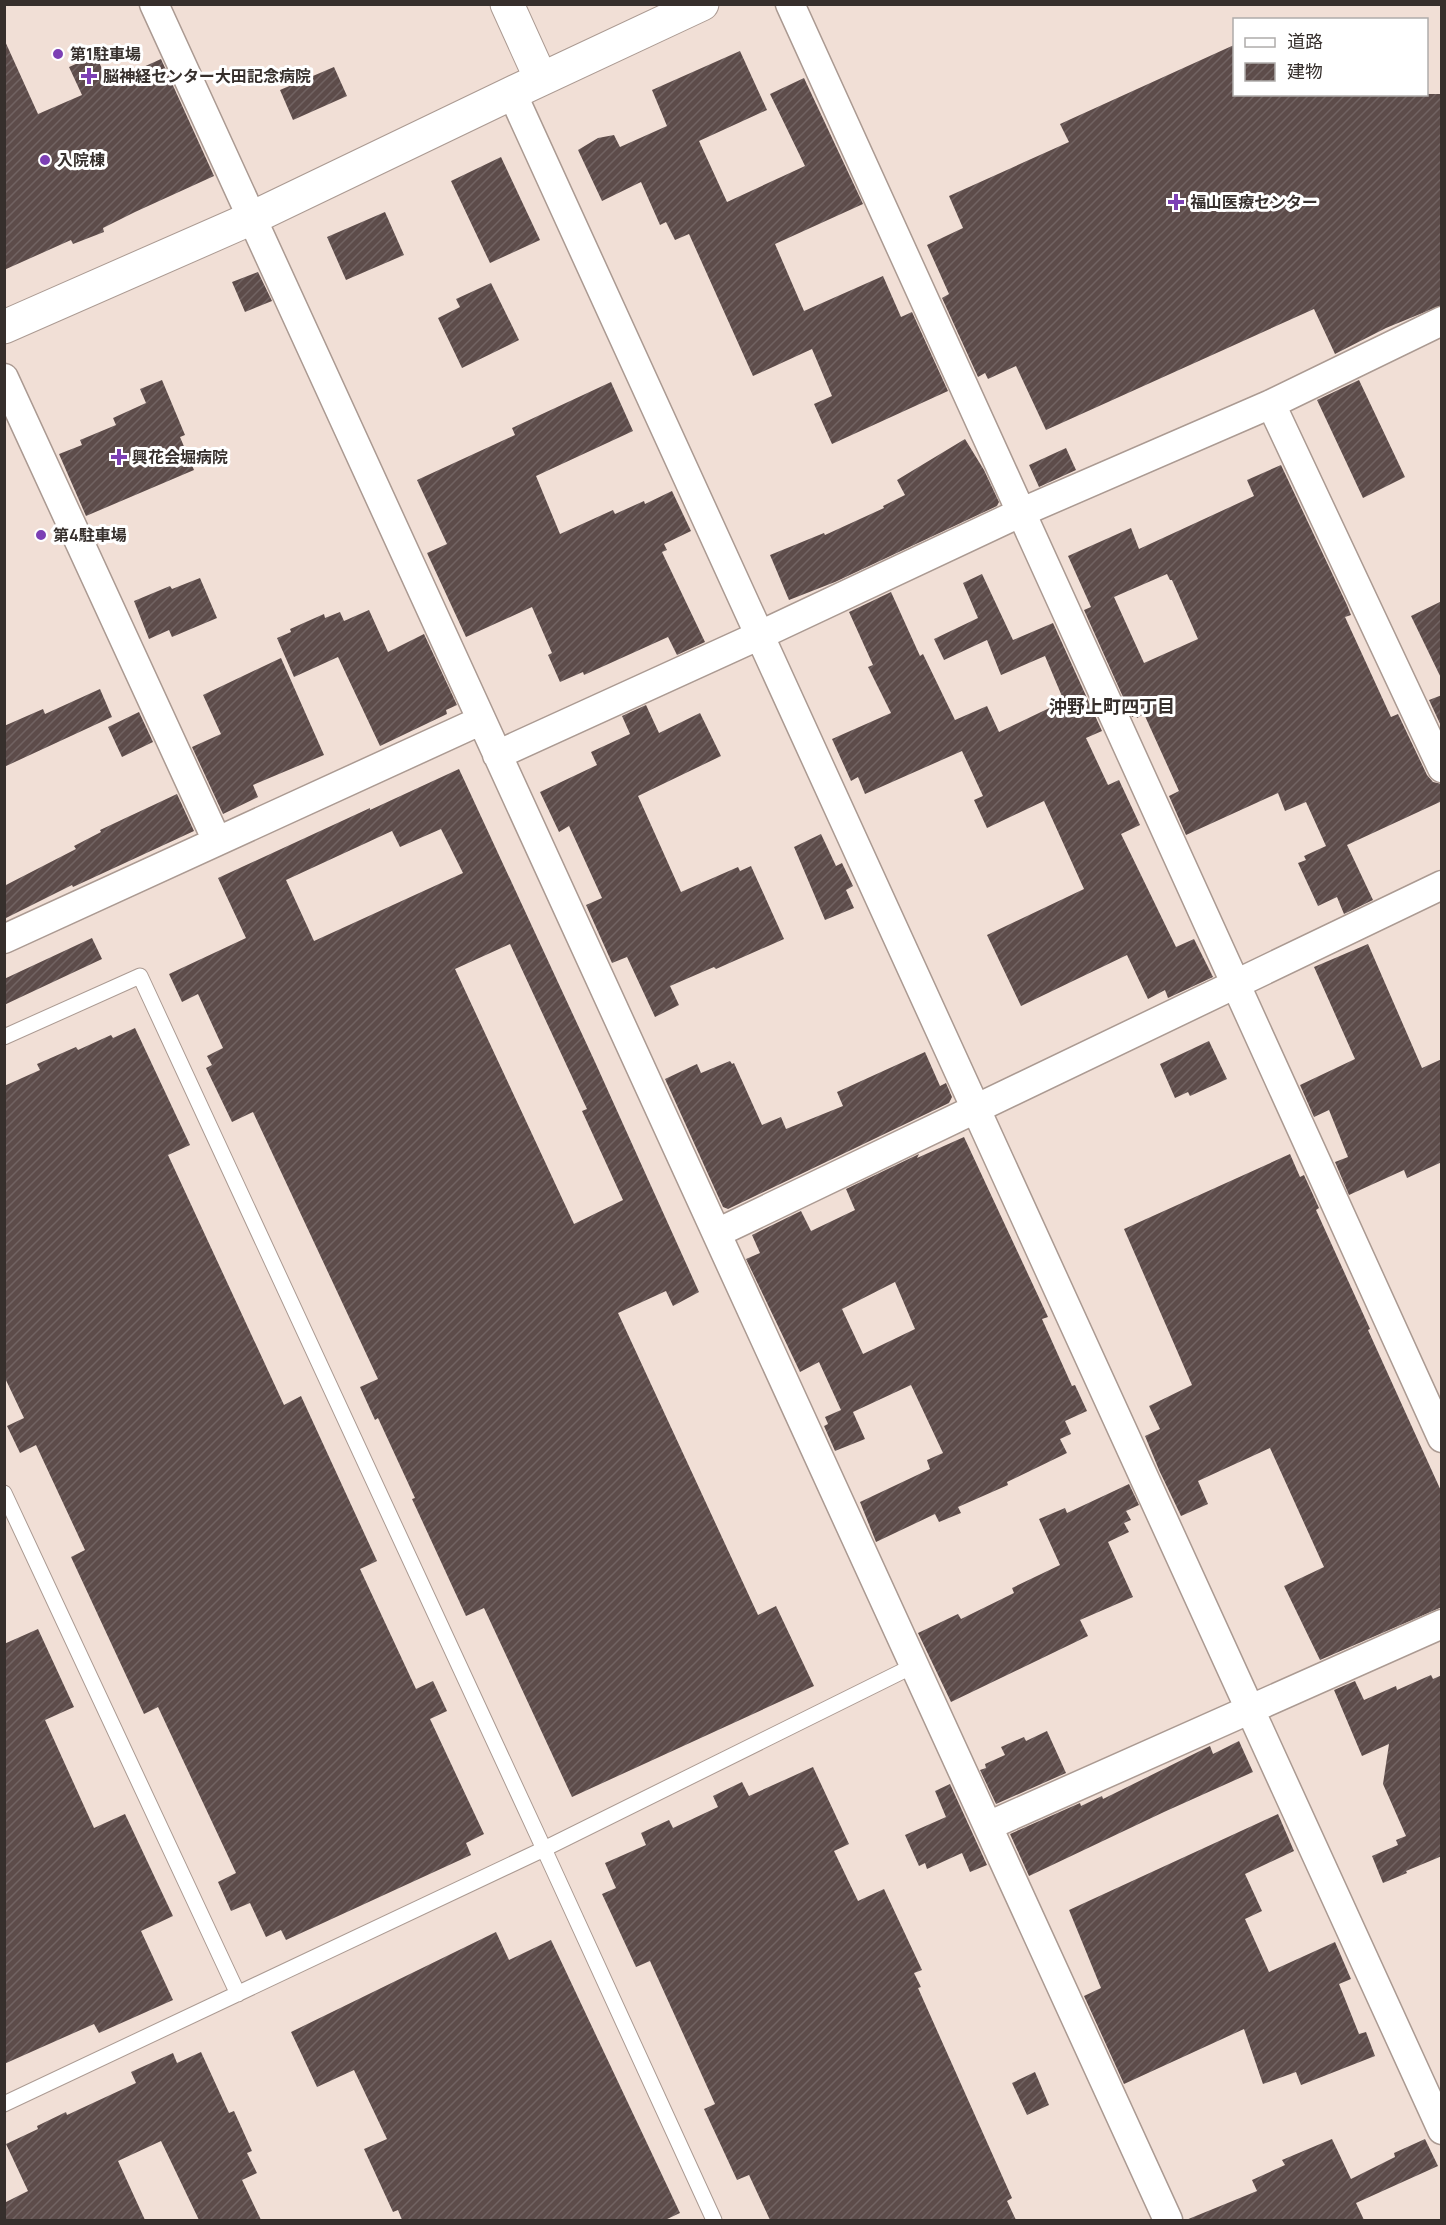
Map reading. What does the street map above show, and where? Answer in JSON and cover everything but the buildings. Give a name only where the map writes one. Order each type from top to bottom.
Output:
[{"type":"street","points":[[154,4],[480,721],[717,1233],[1168,2220]]},
{"type":"street","points":[[507,4],[541,79]]},
{"type":"street","points":[[4,327],[252,218],[702,4]]},
{"type":"street","points":[[790,4],[1442,1438]]},
{"type":"street","points":[[512,93],[1442,2130]]},
{"type":"street","points":[[497,755],[1022,512],[1271,404],[1442,321]]},
{"type":"street","points":[[4,378],[217,841]]},
{"type":"street","points":[[1271,404],[1442,768]]},
{"type":"street","points":[[4,939],[480,721]]},
{"type":"street","points":[[717,1233],[1442,885]]},
{"type":"street","points":[[988,1826],[1442,1624]]},
{"type":"lane","points":[[4,1037],[140,976],[714,2220]]},
{"type":"lane","points":[[4,1493],[238,1994]]},
{"type":"lane","points":[[4,2104],[544,1849],[915,1665]]},
{"type":"place","name":"第1駐車場","points":[[58,54]]},
{"type":"place","name":"脳神経センター大田記念病院","points":[[89,76]]},
{"type":"place","name":"入院棟","points":[[45,160]]},
{"type":"place","name":"福山医療センター","points":[[1176,202]]},
{"type":"place","name":"興花会堀病院","points":[[119,457]]},
{"type":"place","name":"第4駐車場","points":[[41,535]]},
{"type":"district","name":"沖野上町四丁目","points":[[1112,707]]}]
